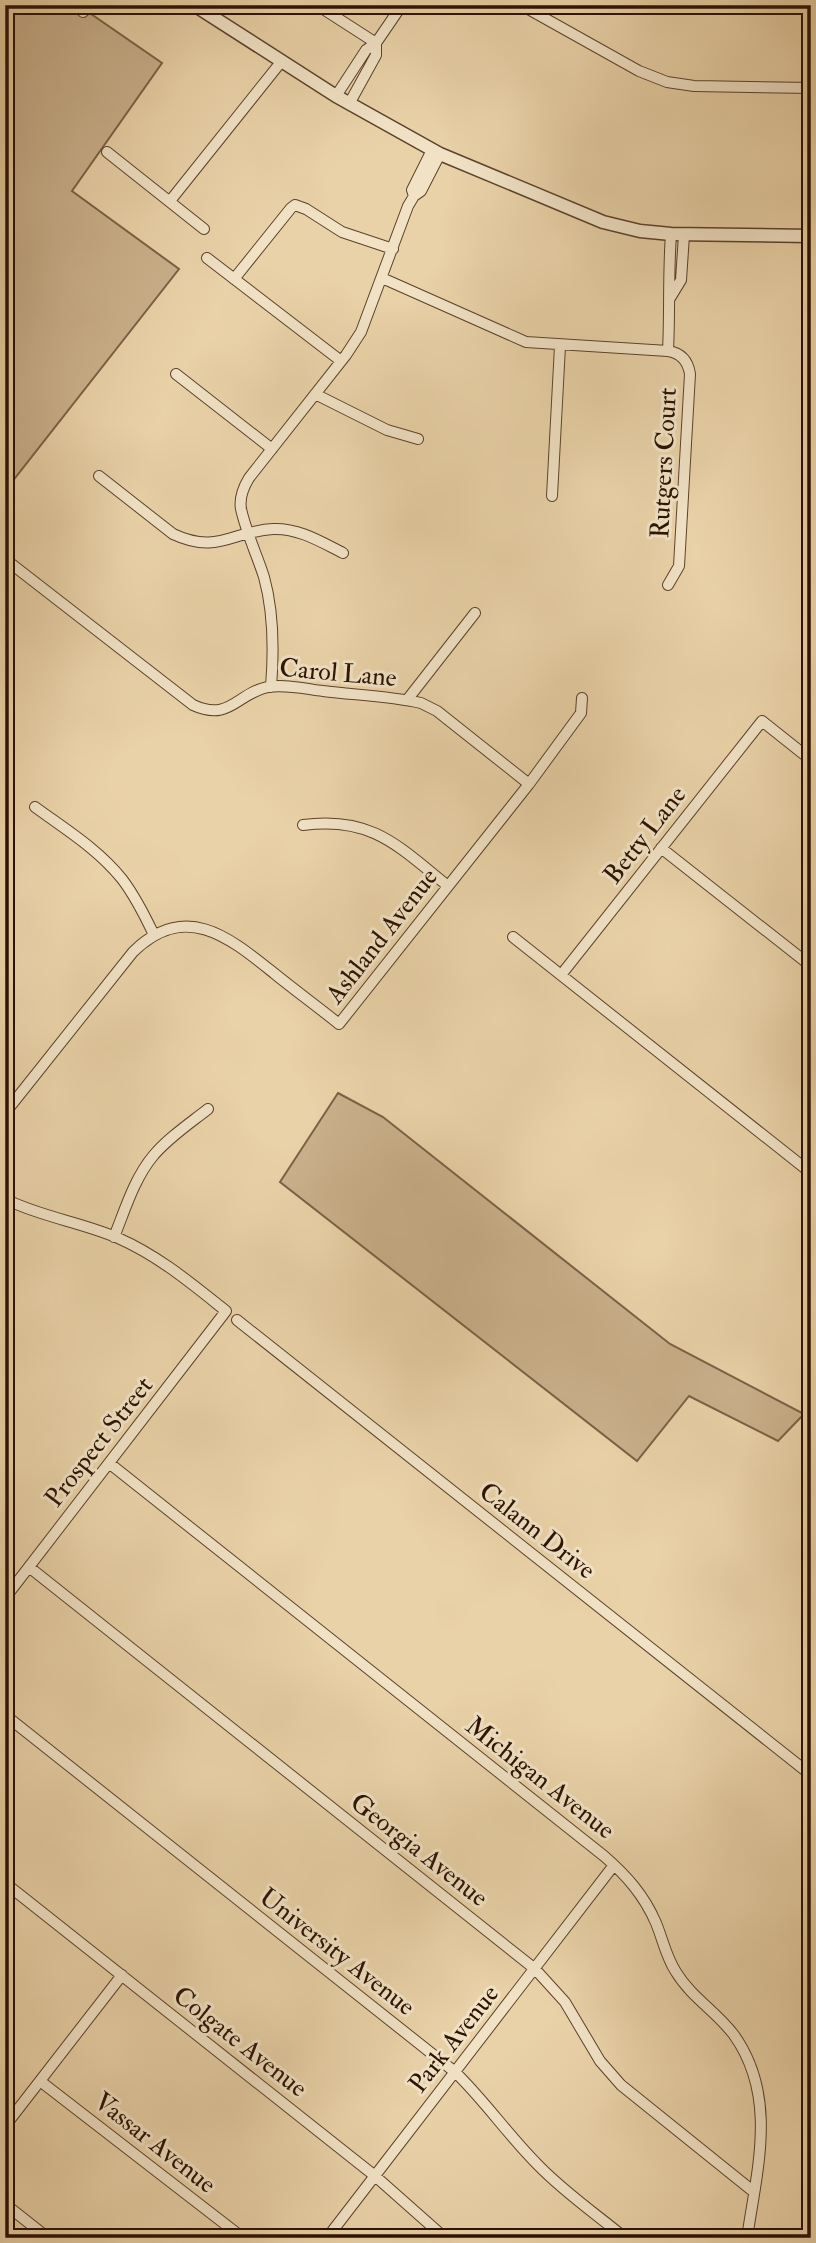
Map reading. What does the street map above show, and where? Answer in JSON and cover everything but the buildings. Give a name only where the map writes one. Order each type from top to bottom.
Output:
[{"type":"street","points":[[194,5],[349,104],[436,152],[603,222],[640,231],[670,234],[811,236]]},
{"type":"street","points":[[317,5],[376,43]]},
{"type":"street","points":[[336,96],[366,50],[376,43],[402,5]]},
{"type":"street","points":[[521,5],[639,71],[667,82],[694,86],[811,88]]},
{"type":"street","points":[[349,104],[376,55],[376,43]]},
{"type":"street","points":[[170,201],[281,62]]},
{"type":"street","points":[[107,152],[204,229]]},
{"type":"street","points":[[271,687],[273,659],[270,608],[265,582],[241,510],[242,493],[249,478],[361,332],[414,196],[412,190],[436,152]]},
{"type":"street","points":[[234,279],[295,205],[342,232],[393,249]]},
{"type":"street","points":[[382,278],[513,338],[539,345],[668,351],[670,234]]},
{"type":"street","points":[[670,298],[681,280],[684,234]]},
{"type":"street","points":[[207,258],[341,361]]},
{"type":"street","points":[[552,496],[560,345]]},
{"type":"street","name":"Rutgers Court","points":[[668,351],[681,356],[690,374],[679,566],[668,585]]},
{"type":"street","points":[[176,374],[272,449]]},
{"type":"street","points":[[315,394],[387,430],[418,439]]},
{"type":"street","points":[[99,476],[173,534],[184,539],[218,543],[273,529],[293,531],[343,554]]},
{"type":"street","name":"Carol Lane","points":[[5,559],[193,705],[209,710],[229,708],[256,691],[271,687],[421,703],[437,711],[529,784]]},
{"type":"street","points":[[407,700],[475,613]]},
{"type":"street","name":"Ashland Avenue","points":[[5,1113],[133,951],[154,935],[168,930],[187,927],[220,933],[339,1024],[529,784],[581,713],[582,698]]},
{"type":"street","name":"Betty Lane","points":[[561,975],[762,721],[811,760]]},
{"type":"street","points":[[35,807],[88,845],[112,868],[133,895],[154,935]]},
{"type":"street","points":[[303,825],[346,824],[374,832],[400,847],[448,886]]},
{"type":"street","points":[[662,848],[811,966]]},
{"type":"street","points":[[513,937],[811,1173]]},
{"type":"street","points":[[5,1199],[38,1213],[114,1237],[136,1184],[151,1158],[165,1143],[208,1109]]},
{"type":"street","name":"Prospect Street","points":[[5,1598],[226,1311],[164,1263],[114,1237]]},
{"type":"street","name":"Calann Drive","points":[[237,1320],[811,1775]]},
{"type":"street","name":"Michigan Avenue","points":[[109,1463],[625,1875],[645,1901],[669,1960],[681,1980],[734,2035],[752,2069],[760,2094],[762,2119],[747,2238]]},
{"type":"street","name":"Georgia Avenue","points":[[29,1567],[534,1969],[565,2002],[600,2061],[621,2085],[754,2192]]},
{"type":"street","name":"University Avenue","points":[[5,1715],[455,2072],[489,2107],[540,2168],[625,2238]]},
{"type":"street","name":"Park Avenue","points":[[327,2238],[614,1865]]},
{"type":"street","name":"Colgate Avenue","points":[[5,1883],[375,2176],[445,2238]]},
{"type":"street","points":[[5,2126],[122,1975]]},
{"type":"street","name":"Vassar Avenue","points":[[40,2081],[243,2238]]},
{"type":"street","points":[[5,2204],[48,2238]]},
{"type":"shaded area","points":[[5,5],[56,5],[64,12],[73,5],[78,5],[162,63],[72,191],[179,269],[15,478],[5,470]]},
{"type":"shaded area","points":[[338,1093],[383,1117],[670,1344],[804,1414],[778,1441],[689,1396],[637,1461],[280,1182]]}]
